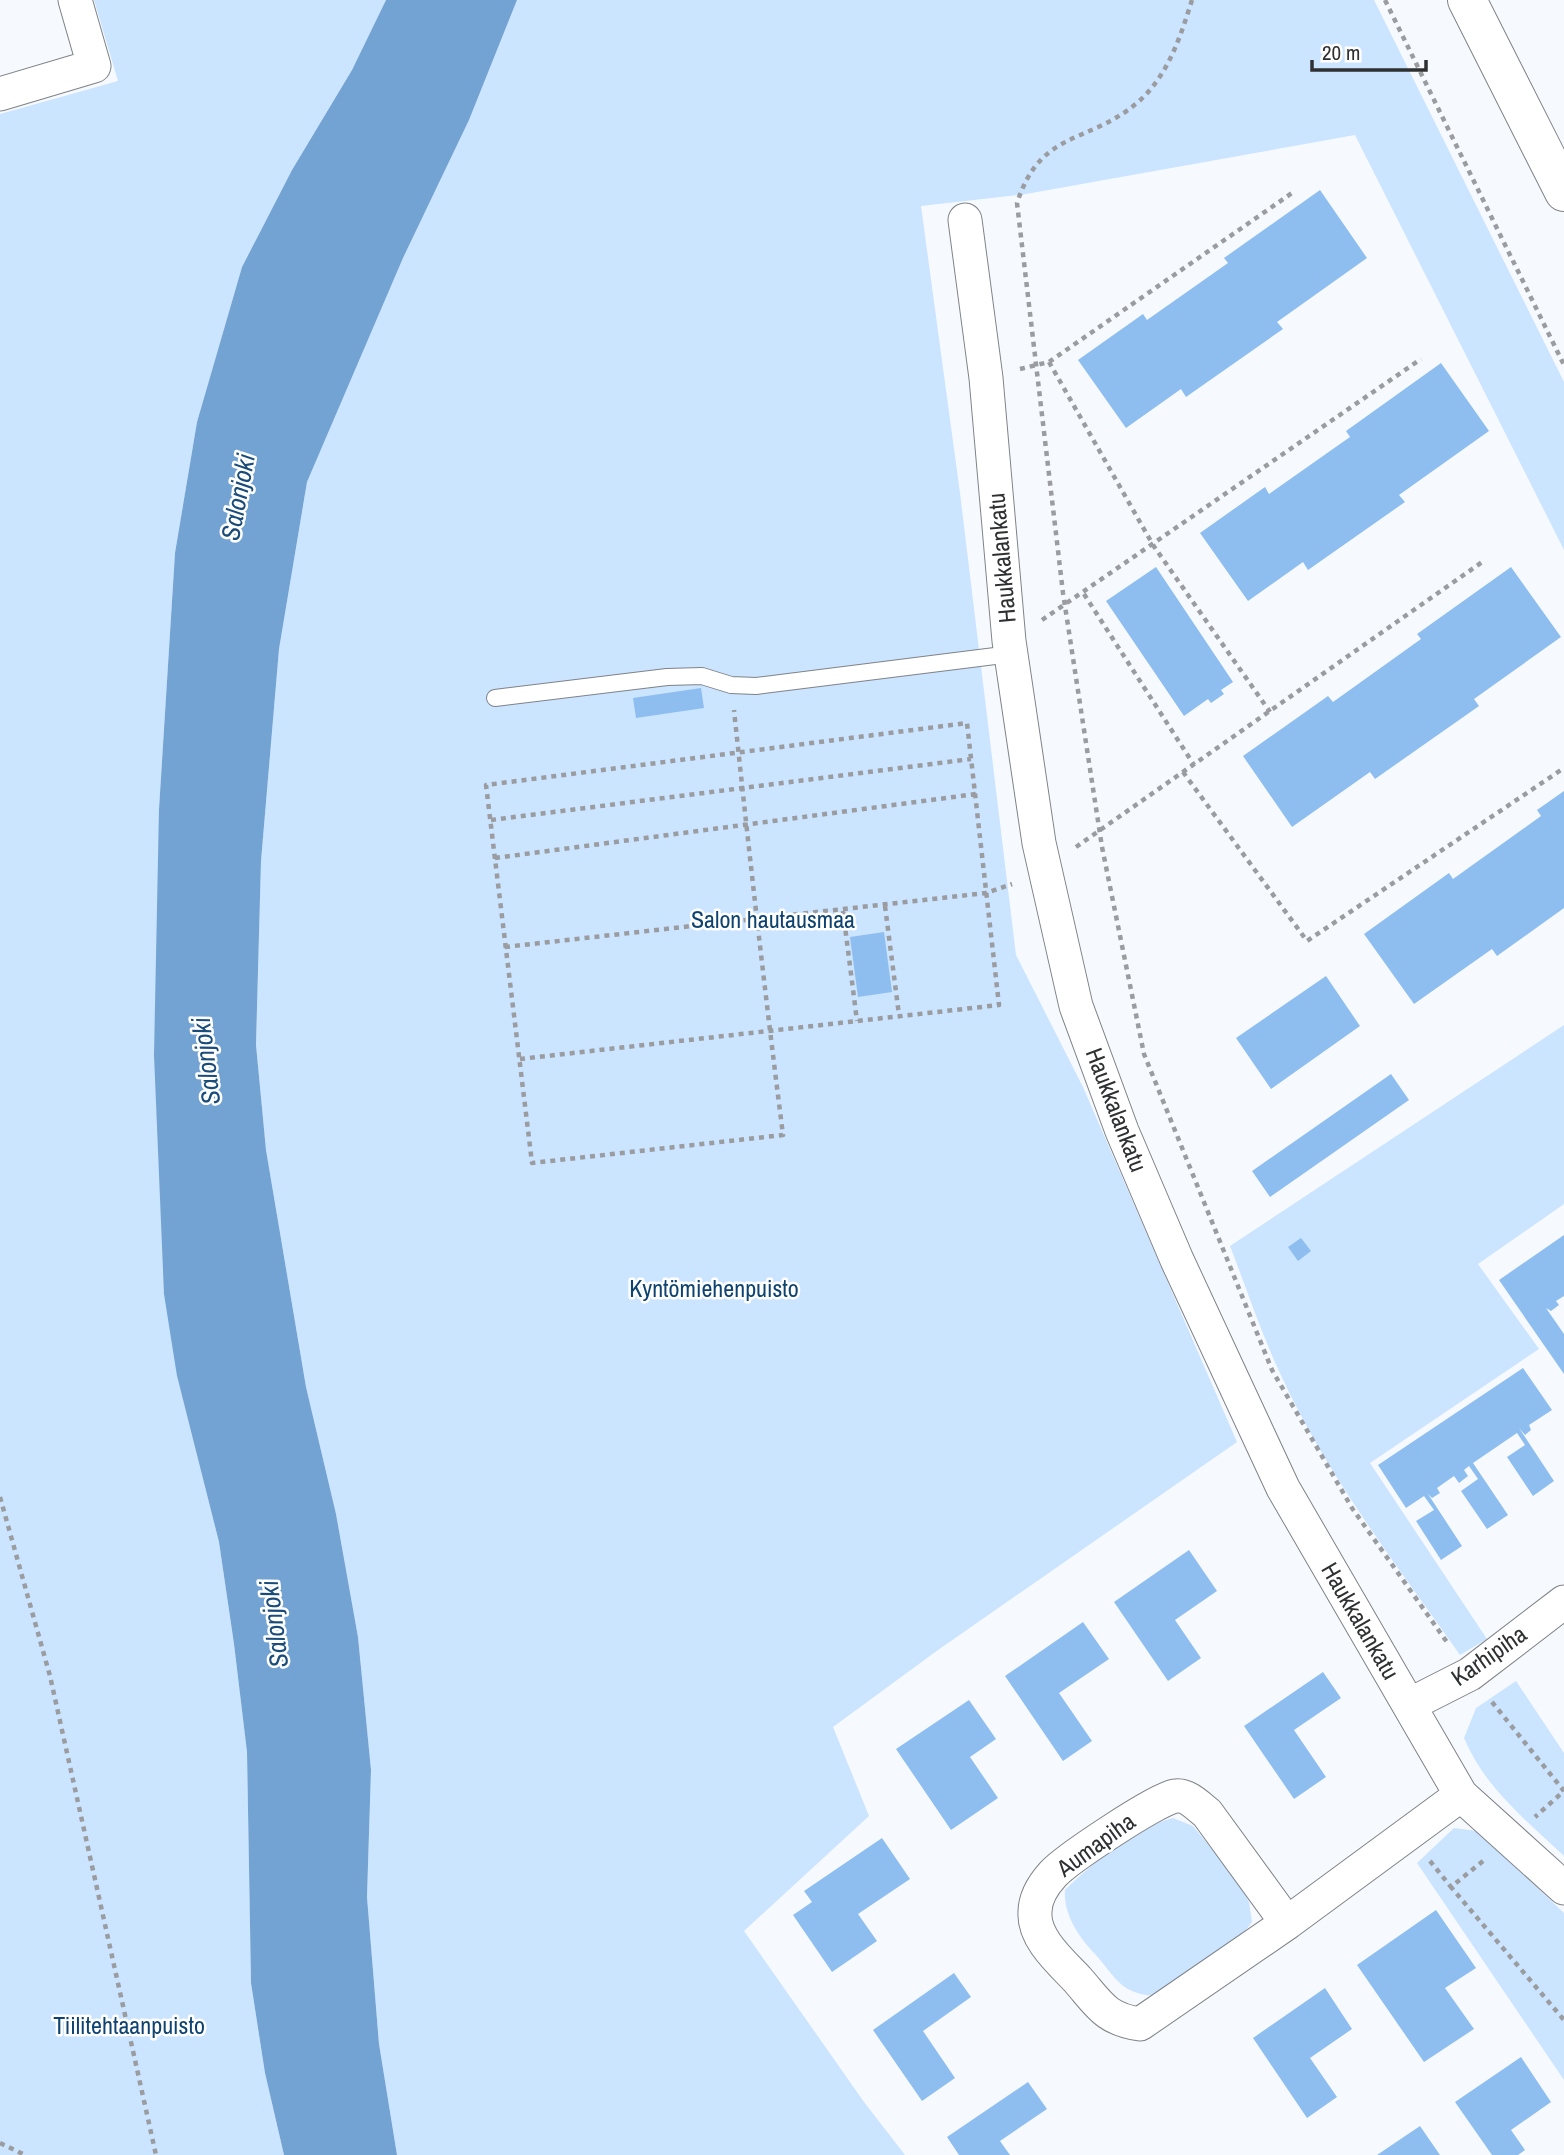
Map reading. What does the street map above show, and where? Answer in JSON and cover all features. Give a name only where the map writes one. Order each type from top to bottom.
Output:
[{"type":"street","points":[[0,94],[94,66],[75,0]]},
{"type":"street","points":[[1467,0],[1564,192]]},
{"type":"street","name":"Haukkalankatu","points":[[965,220],[986,378],[1010,647],[1045,872],[1076,1006],[1122,1131],[1177,1260],[1283,1488],[1461,1795],[1564,1888]]},
{"type":"street","name":"Karhipiha","points":[[1409,1705],[1470,1674],[1564,1602]]},
{"type":"street","name":"Aumapiha","points":[[1287,1923],[1207,1813],[1192,1801],[1177,1796],[1156,1803],[1055,1872],[1039,1892],[1034,1914],[1045,1944],[1102,2007],[1118,2021],[1140,2024],[1287,1923],[1461,1795]]},
{"type":"lane","points":[[495,698],[667,677],[702,676],[731,685],[756,686],[1010,647]]},
{"type":"path","points":[[1192,0],[1172,58],[1139,102],[1117,118],[1051,149],[1032,167],[1017,203],[1065,605],[1099,829],[1144,1054],[1272,1370],[1352,1508],[1470,1674],[1564,1791],[1451,1887],[1564,2020]]},
{"type":"path","points":[[1385,0],[1564,365]]},
{"type":"path","points":[[986,378],[1049,362],[1292,193]]},
{"type":"path","points":[[1010,647],[1065,605],[1420,359]]},
{"type":"path","points":[[1049,362],[1153,545],[1270,712]]},
{"type":"path","points":[[1045,872],[1099,829],[1485,560]]},
{"type":"path","points":[[1083,594],[1194,765]]},
{"type":"path","points":[[520,1059],[770,1030],[857,1020],[999,1005],[967,723],[738,751],[486,785],[532,1163],[783,1135],[770,1030],[757,921],[747,825],[742,788],[738,751],[731,685]]},
{"type":"path","points":[[491,820],[971,759]]},
{"type":"path","points":[[1183,772],[1307,941],[1564,768]]},
{"type":"path","points":[[495,858],[976,794]]},
{"type":"path","points":[[505,947],[986,894]]},
{"type":"path","points":[[886,906],[899,1016]]},
{"type":"path","points":[[843,911],[857,1020]]},
{"type":"path","points":[[0,1497],[50,1676],[156,2155]]},
{"type":"path","points":[[0,2143],[25,2155]]},
{"type":"green space","name":"Tiilitehtaanpuisto","points":[[94,0],[386,0],[352,70],[292,170],[242,267],[197,422],[175,553],[159,809],[177,1376],[219,1542],[234,1644],[247,1752],[251,1983],[265,2073],[284,2155],[0,2155],[0,114],[118,81]]},
{"type":"green space","name":"Kyntömiehenpuisto","points":[[517,0],[1374,0],[1564,382],[1564,550],[1355,135],[1026,194],[921,206],[960,493],[1016,955],[1083,1087],[1237,1442],[938,1650],[833,1727],[869,1816],[744,1931],[864,2102],[905,2155],[397,2155],[379,2044],[367,1897],[371,1770],[358,1637],[336,1514],[306,1387],[266,1150],[256,1045],[261,861],[279,649],[307,482],[403,258],[469,120]]},
{"type":"green space","points":[[1564,1025],[1564,1204],[1478,1264],[1539,1349],[1370,1463],[1487,1639],[1460,1655],[1363,1517],[1297,1409],[1272,1356],[1230,1246]]},
{"type":"green space","points":[[1516,1681],[1564,1753],[1564,1856],[1495,1788],[1464,1738],[1476,1708]]},
{"type":"green space","points":[[1173,1818],[1193,1826],[1238,1881],[1249,1902],[1252,1922],[1215,1964],[1199,1977],[1164,1994],[1147,1995],[1130,1990],[1120,1983],[1084,1941],[1069,1917],[1065,1890],[1102,1857],[1129,1838]]},
{"type":"green space","points":[[1454,1828],[1477,1831],[1564,1913],[1564,2080],[1417,1863]]},
{"type":"water","name":"Salonjoki","points":[[386,0],[517,0],[469,120],[403,258],[307,482],[279,649],[261,861],[256,1045],[266,1150],[306,1387],[336,1514],[358,1637],[371,1770],[367,1897],[379,2044],[397,2155],[284,2155],[265,2073],[251,1983],[247,1752],[234,1644],[219,1542],[177,1376],[164,1294],[154,1055],[159,809],[175,553],[197,422],[242,267],[292,170],[352,70]]},
{"type":"building","points":[[1320,190],[1367,258],[1277,322],[1283,329],[1186,397],[1181,389],[1126,428],[1078,360],[1143,314],[1147,320],[1228,263],[1224,258]]},
{"type":"building","points":[[1441,363],[1489,431],[1399,495],[1405,502],[1308,570],[1303,562],[1248,601],[1200,533],[1265,487],[1269,494],[1350,437],[1346,431]]},
{"type":"building","points":[[1156,567],[1233,682],[1221,690],[1224,694],[1211,703],[1208,699],[1184,716],[1106,601]]},
{"type":"building","points":[[1511,567],[1561,637],[1474,699],[1479,706],[1375,779],[1370,772],[1292,827],[1243,756],[1328,696],[1333,702],[1421,639],[1417,634]]},
{"type":"building","points":[[701,688],[704,708],[636,718],[633,698]]},
{"type":"building","points":[[1564,791],[1564,908],[1497,956],[1492,949],[1414,1004],[1364,934],[1449,873],[1453,879],[1541,816],[1537,810]]},
{"type":"building","points":[[884,932],[892,992],[858,997],[850,937]]},
{"type":"building","points":[[1326,976],[1360,1026],[1271,1089],[1236,1038]]},
{"type":"building","points":[[1391,1074],[1409,1100],[1270,1197],[1252,1171]]},
{"type":"building","points":[[1564,1235],[1564,1296],[1556,1301],[1559,1305],[1551,1311],[1546,1308],[1564,1334],[1564,1374],[1499,1280]]},
{"type":"building","points":[[1301,1238],[1311,1251],[1298,1261],[1288,1247]]},
{"type":"building","points":[[1523,1368],[1552,1410],[1529,1425],[1531,1430],[1525,1435],[1519,1428],[1554,1481],[1533,1496],[1507,1457],[1525,1445],[1517,1433],[1473,1463],[1508,1515],[1487,1529],[1461,1491],[1478,1479],[1469,1466],[1464,1470],[1468,1476],[1459,1483],[1454,1476],[1437,1488],[1440,1493],[1432,1498],[1428,1494],[1462,1546],[1441,1560],[1416,1521],[1434,1510],[1424,1496],[1406,1508],[1378,1465]]},
{"type":"building","points":[[1189,1550],[1217,1591],[1175,1620],[1201,1658],[1168,1681],[1114,1602]]},
{"type":"building","points":[[1083,1622],[1109,1659],[1059,1693],[1092,1741],[1063,1761],[1005,1676]]},
{"type":"building","points":[[1323,1672],[1341,1698],[1294,1730],[1326,1777],[1294,1799],[1244,1726]]},
{"type":"building","points":[[969,1700],[996,1739],[970,1757],[998,1798],[951,1830],[896,1749]]},
{"type":"building","points":[[882,1838],[910,1879],[858,1914],[877,1941],[832,1972],[793,1915],[812,1902],[804,1891]]},
{"type":"building","points":[[1436,1910],[1476,1968],[1445,1988],[1474,2029],[1424,2062],[1357,1965]]},
{"type":"building","points":[[954,1973],[971,1997],[923,2031],[955,2078],[922,2101],[873,2030]]},
{"type":"building","points":[[1325,1988],[1352,2029],[1310,2058],[1337,2097],[1307,2118],[1253,2038]]},
{"type":"building","points":[[1521,2057],[1551,2102],[1511,2130],[1525,2150],[1518,2155],[1492,2155],[1455,2102]]},
{"type":"building","points":[[1028,2082],[1047,2109],[1000,2141],[1010,2155],[959,2155],[947,2137]]},
{"type":"building","points":[[1420,2126],[1440,2155],[1377,2155]]},
{"type":"park label","name":"Salon hautausmaa","points":[[773,920]]}]
